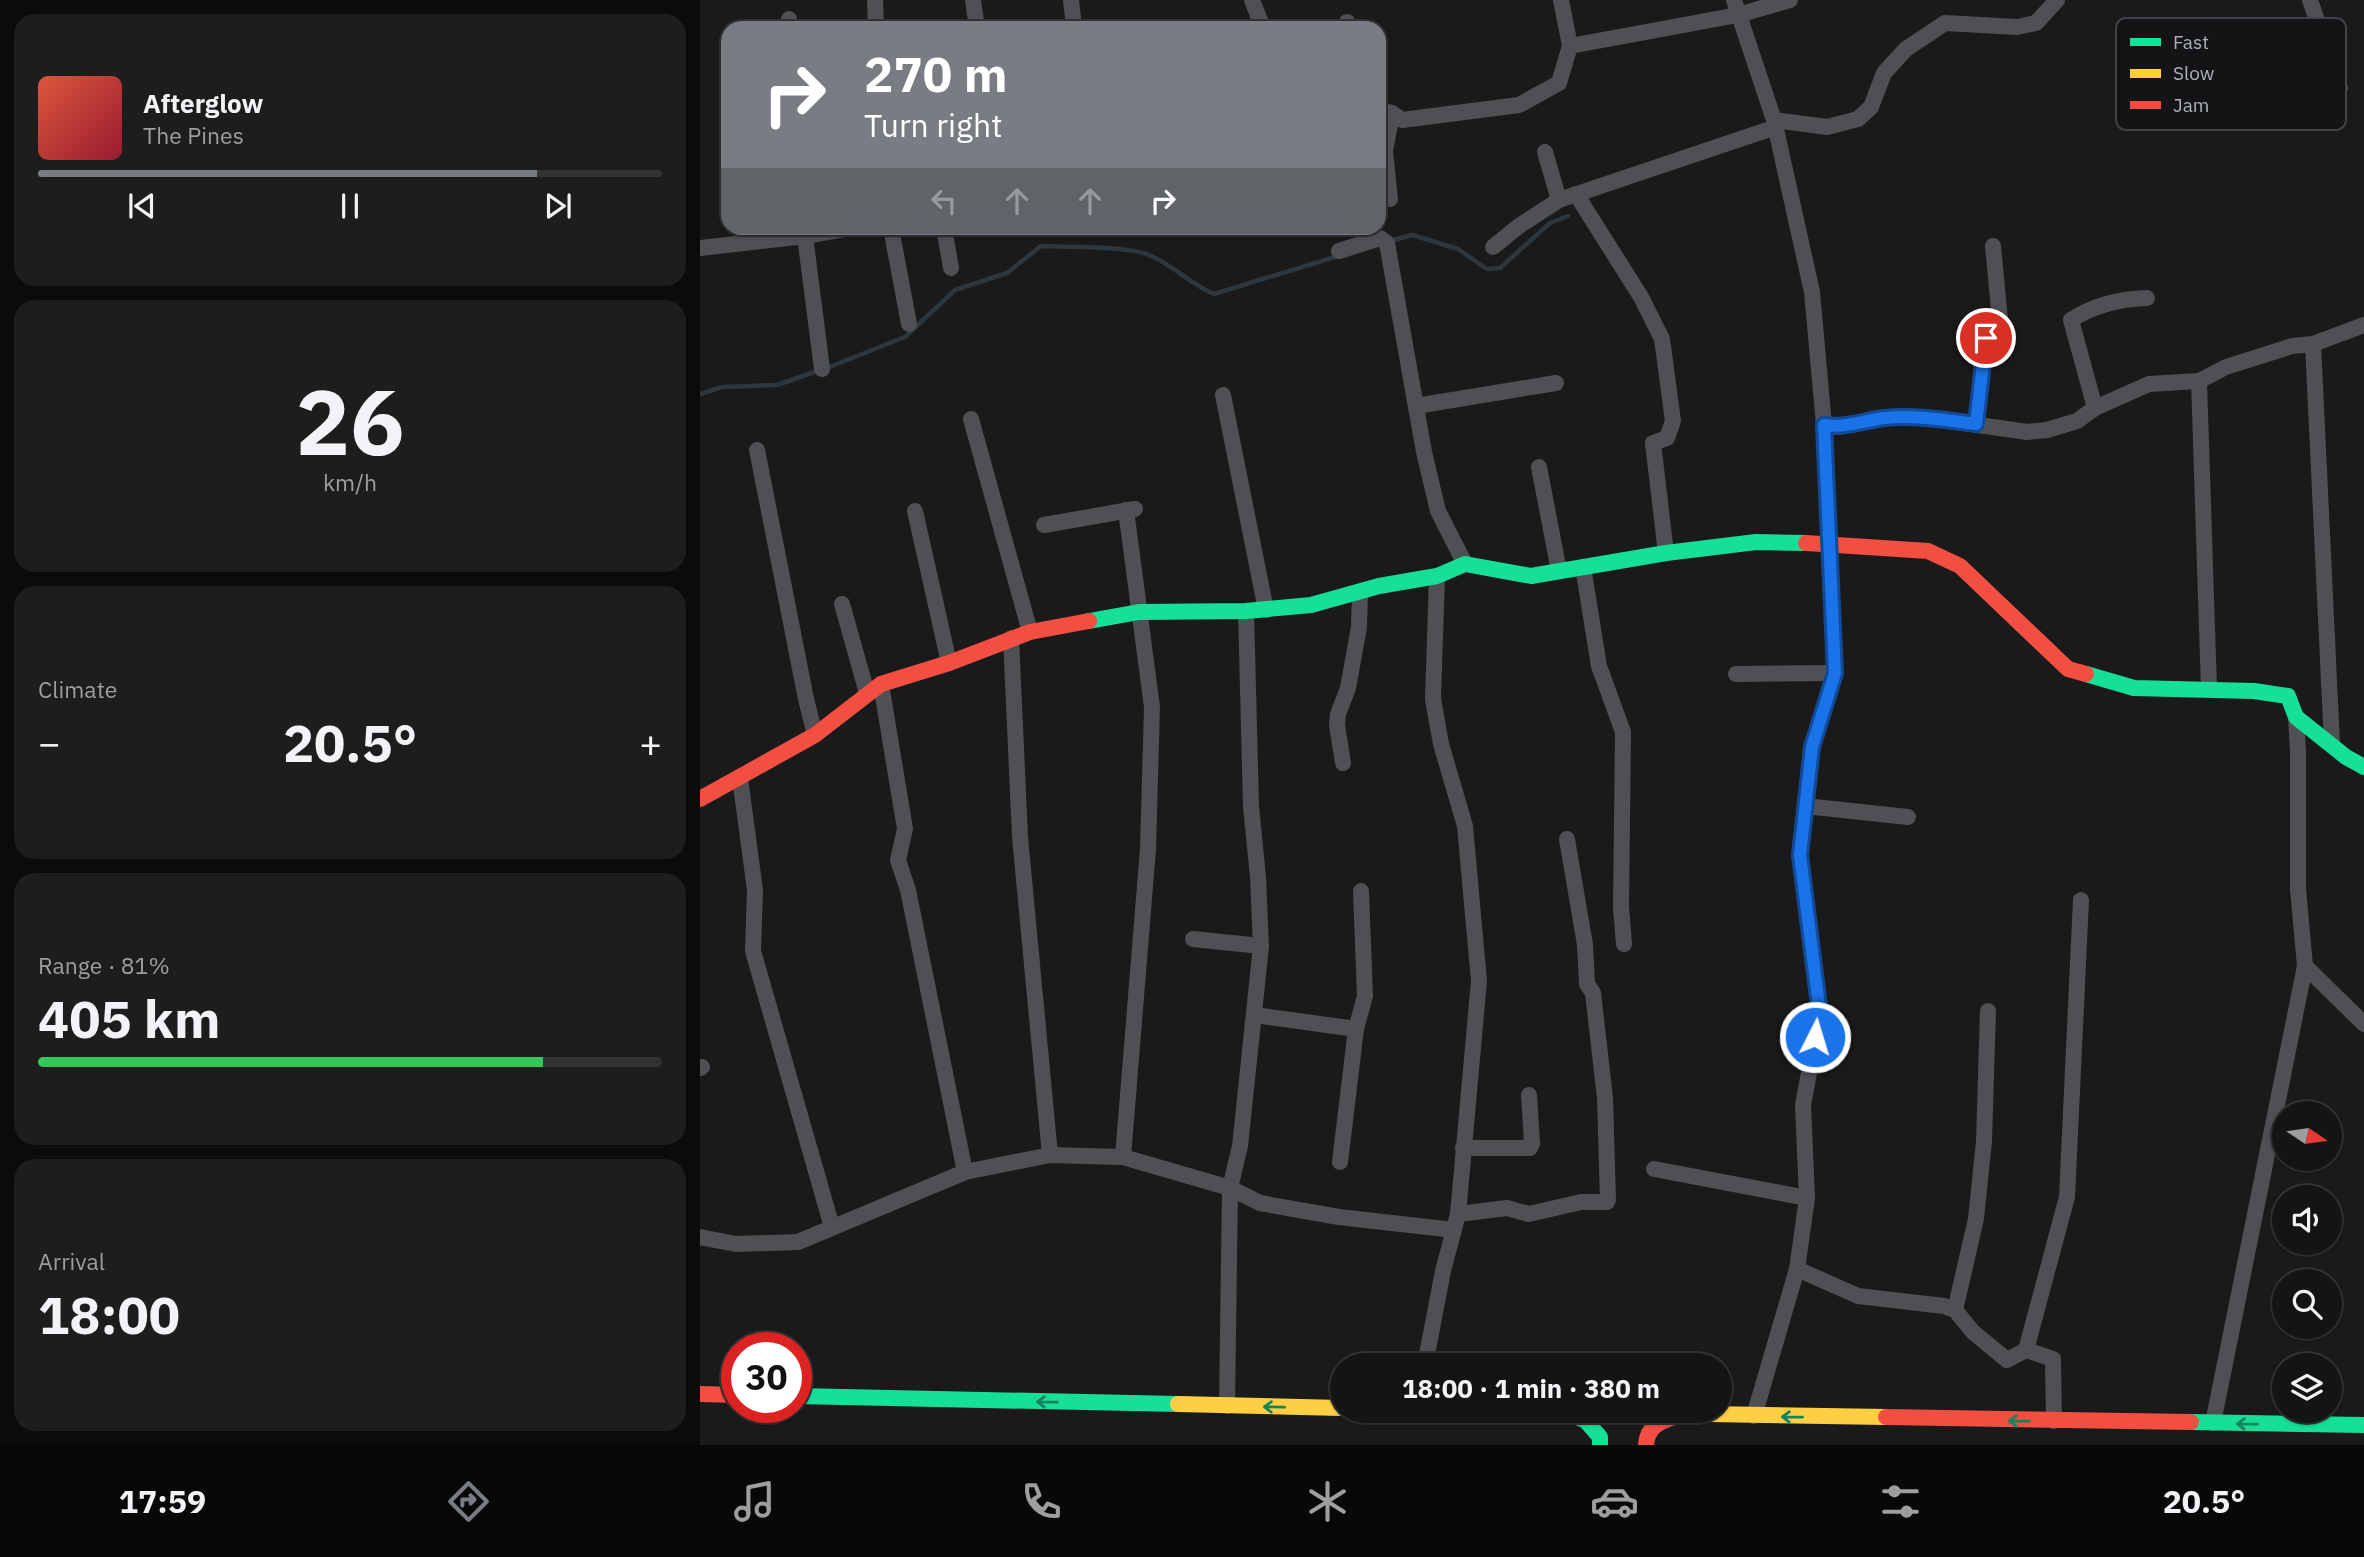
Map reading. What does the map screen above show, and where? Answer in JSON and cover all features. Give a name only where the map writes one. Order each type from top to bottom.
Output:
[{"type":"street","points":[[875,0],[876,21]]},
{"type":"street","points":[[973,0],[976,21]]},
{"type":"street","points":[[1070,0],[1073,21]]},
{"type":"street","points":[[1252,0],[1260,21]]},
{"type":"street","points":[[1386,112],[1402,120],[1519,105],[1559,83],[1570,46],[1561,0]]},
{"type":"street","points":[[1570,46],[1736,7],[1790,0]]},
{"type":"street","points":[[1493,247],[1559,200],[1775,124],[1827,127],[1858,119],[1871,107],[1884,73],[1906,49],[1945,23],[2017,27],[2036,23],[2057,0]]},
{"type":"street","points":[[2310,0],[2316,18]]},
{"type":"street","points":[[1736,7],[1775,124],[1811,292],[1824,425],[1835,673],[1812,747],[1800,855],[1820,1014],[1803,1105],[1807,1198],[1797,1269],[1754,1416]]},
{"type":"street","points":[[1545,152],[1559,200]]},
{"type":"street","points":[[1386,161],[1390,199]]},
{"type":"street","points":[[1576,194],[1641,297],[1662,339],[1673,421],[1667,438],[1653,443],[1666,553]]},
{"type":"street","points":[[700,248],[784,235]]},
{"type":"street","points":[[804,235],[822,369]]},
{"type":"street","points":[[892,235],[909,324]]},
{"type":"street","points":[[945,235],[951,268]]},
{"type":"street","points":[[1339,251],[1380,238],[1387,243],[1438,511],[1465,564]]},
{"type":"street","points":[[1976,424],[1984,340],[1999,336],[2001,331],[1993,246]]},
{"type":"street","points":[[2095,408],[2071,320],[2107,303],[2147,298]]},
{"type":"street","points":[[1824,425],[1839,427],[1884,418],[1930,418],[2027,432],[2047,430],[2077,421],[2095,408],[2149,384],[2199,381],[2226,367],[2292,346],[2313,344],[2364,325]]},
{"type":"street","points":[[2313,344],[2332,744]]},
{"type":"street","points":[[2199,381],[2209,689]]},
{"type":"street","points":[[1416,406],[1556,383]]},
{"type":"street","points":[[1223,394],[1266,610]]},
{"type":"street","points":[[971,419],[1030,632]]},
{"type":"street","points":[[757,450],[806,699],[816,735]]},
{"type":"street","points":[[1539,467],[1559,571]]},
{"type":"street","points":[[1044,525],[1132,509],[1139,612],[1152,707],[1147,849],[1123,1157]]},
{"type":"street","points":[[915,511],[949,663]]},
{"type":"street","points":[[700,799],[816,735],[881,684],[949,663],[1030,632],[1139,612],[1246,611],[1311,605],[1379,586],[1437,576],[1465,564],[1531,576],[1666,553],[1756,542],[1830,543],[1928,551],[1961,566],[2068,669],[2134,688],[2209,689],[2288,695],[2295,717],[2298,751],[2298,889],[2305,966],[2213,1423]]},
{"type":"street","points":[[1583,566],[1599,666],[1623,732],[1621,907],[1625,944]]},
{"type":"street","points":[[1426,1353],[1458,1214],[1479,981],[1465,826],[1441,744],[1433,699],[1437,576]]},
{"type":"street","points":[[1343,763],[1337,725],[1338,713],[1348,688],[1359,627],[1360,593]]},
{"type":"street","points":[[842,604],[867,693]]},
{"type":"street","points":[[1227,1406],[1230,1188],[1240,1146],[1261,946],[1251,806],[1246,611]]},
{"type":"street","points":[[1012,638],[1020,837],[1050,1155]]},
{"type":"street","points":[[1736,674],[1835,673]]},
{"type":"street","points":[[881,684],[905,829],[898,860],[908,890],[965,1172]]},
{"type":"street","points":[[2295,717],[2346,757],[2364,767]]},
{"type":"street","points":[[740,778],[755,890],[753,951],[832,1227]]},
{"type":"street","points":[[1805,806],[1908,817]]},
{"type":"street","points":[[1458,1214],[1507,1208],[1529,1214],[1581,1202],[1608,1200],[1605,1098],[1593,993],[1587,984],[1585,946],[1567,839]]},
{"type":"street","points":[[1340,1162],[1356,1029],[1365,996],[1360,891]]},
{"type":"street","points":[[2026,1350],[2067,1197],[2081,900]]},
{"type":"street","points":[[1193,939],[1261,946]]},
{"type":"street","points":[[2305,966],[2364,1024]]},
{"type":"street","points":[[1955,1310],[1976,1219],[1984,1141],[1988,1011]]},
{"type":"street","points":[[1255,1015],[1356,1029]]},
{"type":"street","points":[[1463,1148],[1530,1148],[1530,1094]]},
{"type":"street","points":[[700,1237],[736,1244],[798,1242],[965,1172],[1050,1155],[1123,1157],[1230,1188],[1260,1203],[1339,1217],[1454,1230]]},
{"type":"street","points":[[1654,1170],[1807,1198]]},
{"type":"street","points":[[1797,1269],[1858,1296],[1944,1306],[1955,1310],[1973,1332],[2007,1360],[2026,1350],[2053,1359],[2054,1422]]},
{"type":"street","points":[[700,1394],[721,1395]]},
{"type":"street","points":[[812,1396],[1330,1408]]},
{"type":"street","points":[[1732,1416],[2364,1425]]},
{"type":"street","points":[[1588,1423],[1600,1437],[1600,1445]]},
{"type":"street","points":[[1646,1445],[1645,1439],[1655,1423]]},
{"type":"waterway","points":[[1390,241],[1412,235],[1458,249],[1487,269],[1500,268],[1550,223],[1568,216]]},
{"type":"waterway","points":[[827,368],[905,337],[955,290],[1007,273],[1041,246],[1113,248],[1140,252],[1157,259],[1214,294],[1338,256]]},
{"type":"waterway","points":[[700,394],[722,387],[777,385],[818,371]]},
{"type":"traffic: fast","points":[[1089,621],[1139,612],[1246,611],[1311,605],[1379,586],[1437,576],[1465,564],[1531,576],[1666,553],[1756,542],[1806,543]]},
{"type":"traffic: fast","points":[[2086,674],[2134,688],[2254,691],[2288,696],[2296,717],[2346,757],[2364,767]]},
{"type":"traffic: fast","points":[[812,1396],[1178,1404]]},
{"type":"traffic: fast","points":[[2191,1422],[2364,1425]]},
{"type":"traffic: fast","points":[[1588,1423],[1600,1437],[1600,1445]]},
{"type":"traffic: slow","points":[[1178,1404],[1330,1408]]},
{"type":"traffic: slow","points":[[1732,1414],[1886,1417]]},
{"type":"traffic: jam","points":[[1806,543],[1928,551],[1960,566],[2068,669],[2086,674]]},
{"type":"traffic: jam","points":[[700,799],[815,735],[881,684],[949,663],[1030,632],[1089,621]]},
{"type":"traffic: jam","points":[[700,1394],[721,1395]]},
{"type":"traffic: jam","points":[[1886,1417],[2191,1422]]},
{"type":"traffic: jam","points":[[1646,1445],[1649,1433],[1659,1423]]},
{"type":"route","points":[[1815,1037],[1820,1014],[1800,855],[1812,747],[1835,673],[1824,425],[1839,427],[1884,418],[1930,418],[1976,424],[1986,338]]}]
